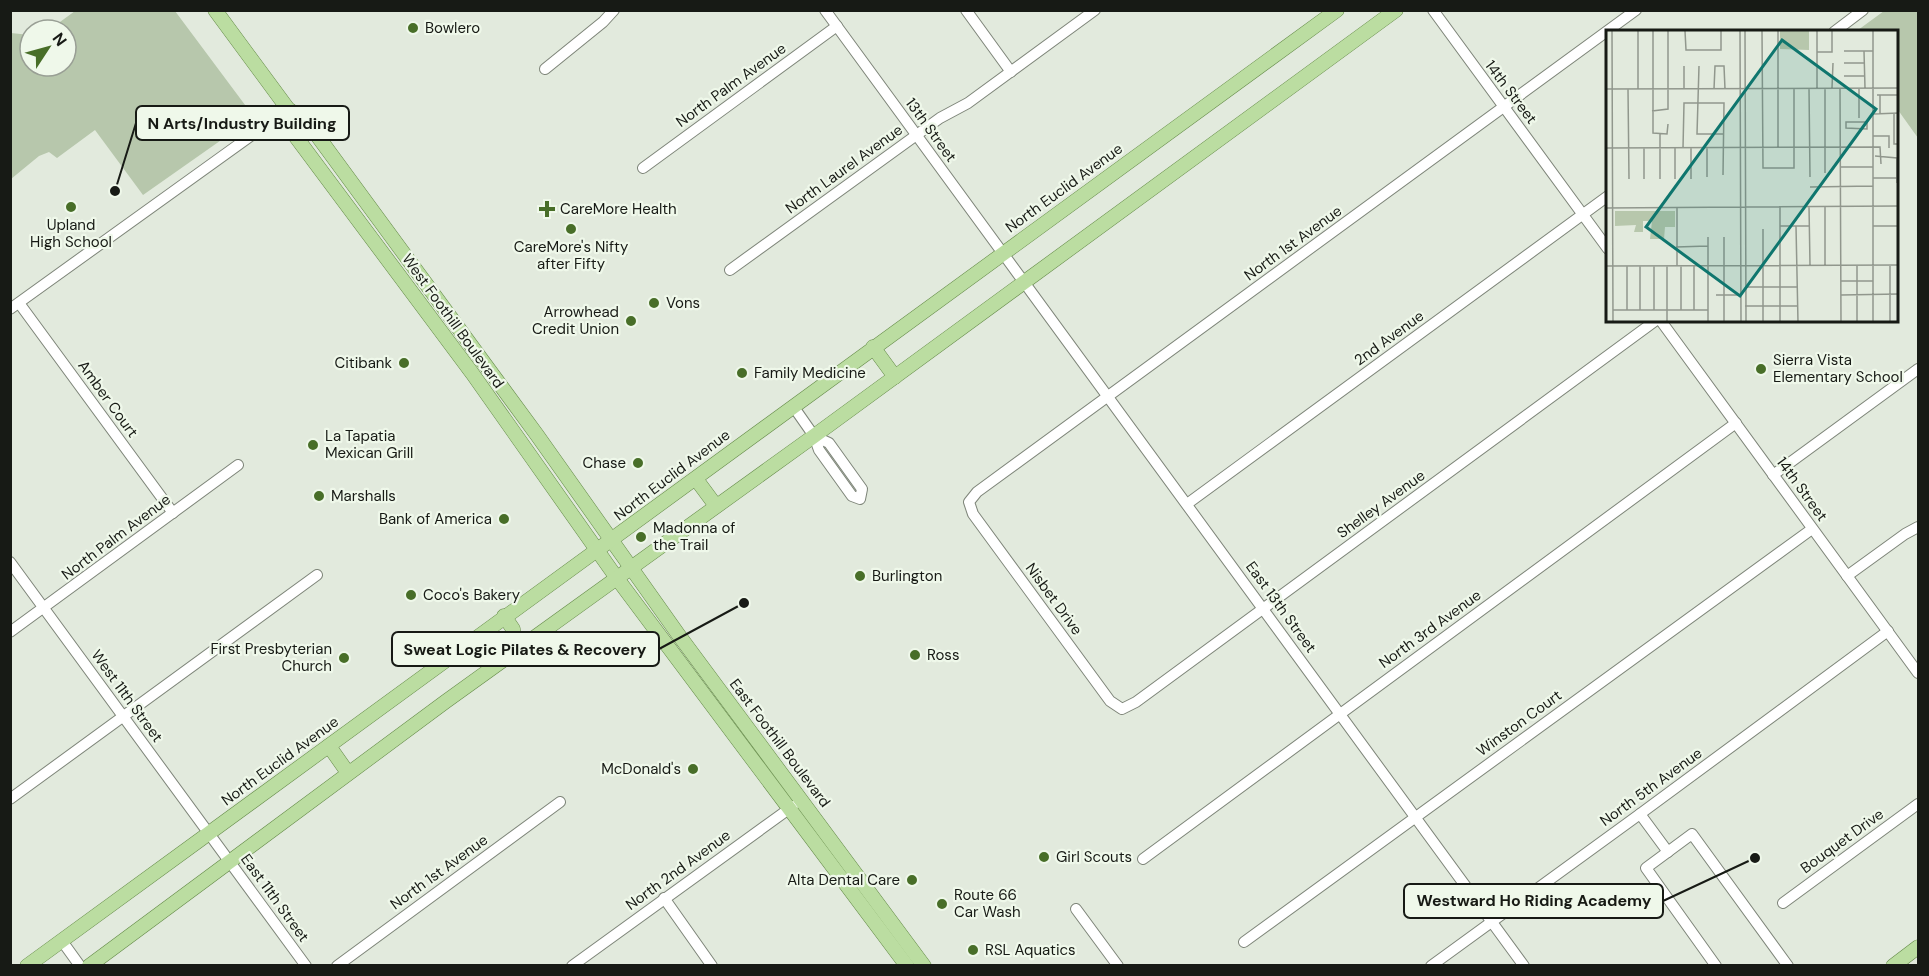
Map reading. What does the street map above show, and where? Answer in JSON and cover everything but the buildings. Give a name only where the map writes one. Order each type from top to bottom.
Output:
[{"type":"main road","name":"West Foothill Boulevard","points":[[215,10],[288,109],[308,123],[612,539]]},
{"type":"main road","name":"North Euclid Avenue","points":[[27,966],[1337,10]]},
{"type":"main road","points":[[89,966],[445,702],[814,436],[1396,10]]},
{"type":"main road","name":"West Foothill Boulevard","points":[[288,109],[293,133],[424,308],[598,549]]},
{"type":"main road","points":[[424,308],[434,312],[442,320],[476,366],[480,368],[487,366]]},
{"type":"main road","points":[[873,347],[895,377]]},
{"type":"main road","points":[[696,479],[716,506]]},
{"type":"main road","name":"East Foothill Boulevard","points":[[612,539],[678,634],[924,966]]},
{"type":"main road","name":"East Foothill Boulevard","points":[[598,549],[616,577],[907,966]]},
{"type":"main road","points":[[445,702],[471,672],[514,639],[513,629],[504,616]]},
{"type":"main road","points":[[328,746],[348,773]]},
{"type":"main road","points":[[1893,966],[1918,947]]},
{"type":"street","points":[[544,69],[603,22],[614,10]]},
{"type":"street","name":"13th Street","points":[[825,10],[1013,267]]},
{"type":"street","points":[[966,10],[1011,72]]},
{"type":"street","name":"North Laurel Avenue","points":[[730,270],[940,118],[968,103],[1095,10]]},
{"type":"street","name":"14th Street","points":[[1433,10],[1606,246]]},
{"type":"street","name":"North 1st Avenue","points":[[1609,30],[1636,10]]},
{"type":"street","points":[[1837,30],[1863,10]]},
{"type":"street","name":"North Palm Avenue","points":[[643,168],[837,26]]},
{"type":"street","name":"North 1st Avenue","points":[[969,502],[977,492],[1606,32]]},
{"type":"street","points":[[15,306],[288,109]]},
{"type":"street","name":"2nd Avenue","points":[[1187,504],[1606,197]]},
{"type":"street","name":"East 13th Street","points":[[1013,267],[1524,966]]},
{"type":"street","name":"Amber Court","points":[[15,306],[172,513]]},
{"type":"street","name":"Shelley Avenue","points":[[1122,710],[1654,322]]},
{"type":"street","name":"14th Street","points":[[1662,322],[1918,674]]},
{"type":"street","points":[[1773,475],[1918,369]]},
{"type":"street","points":[[793,406],[814,436],[825,460],[852,496],[860,499],[862,489],[829,443],[814,436]]},
{"type":"street","name":"North 3rd Avenue","points":[[1143,859],[1736,423]]},
{"type":"street","name":"North Palm Avenue","points":[[10,633],[238,465]]},
{"type":"street","name":"Nisbet Drive","points":[[969,502],[974,514],[1110,701],[1122,710]]},
{"type":"street","points":[[1847,576],[1918,527]]},
{"type":"street","name":"Winston Court","points":[[1244,942],[1812,529]]},
{"type":"street","name":"West 11th Street","points":[[10,562],[219,848]]},
{"type":"street","points":[[10,799],[317,574]]},
{"type":"street","name":"North 5th Avenue","points":[[1431,966],[1888,631]]},
{"type":"street","name":"North 2nd Avenue","points":[[572,966],[802,799]]},
{"type":"street","name":"North 1st Avenue","points":[[337,966],[560,802]]},
{"type":"street","name":"Bouquet Drive","points":[[1783,903],[1918,804]]},
{"type":"street","points":[[1640,814],[1668,852]]},
{"type":"street","points":[[1716,966],[1646,868],[1692,834],[1788,966]]},
{"type":"street","name":"East 11th Street","points":[[219,848],[306,966]]},
{"type":"street","points":[[664,898],[712,966]]},
{"type":"street","points":[[1076,909],[1118,966]]},
{"type":"street","points":[[62,941],[80,966]]},
{"type":"green space","name":"Upland High School","points":[[75,11],[175,11],[254,117],[143,195],[95,130],[57,158],[49,152],[39,156],[11,179],[11,33],[18,34],[18,78],[78,78],[78,18],[65,18]]},
{"type":"green space","points":[[1884,11],[1918,11],[1918,138],[1899,111],[1899,30],[1858,30]]},
{"type":"place","name":"Bowlero","points":[[413,28]]},
{"type":"place","name":"N Arts/Industry Building","points":[[115,191]]},
{"type":"place","name":"Upland High School","points":[[71,207]]},
{"type":"place","name":"CareMore Health","points":[[547,209]]},
{"type":"place","name":"CareMore's Nifty after Fifty","points":[[571,229]]},
{"type":"place","name":"Vons","points":[[654,303]]},
{"type":"place","name":"Arrowhead Credit Union","points":[[631,321]]},
{"type":"place","name":"Citibank","points":[[404,363]]},
{"type":"place","name":"Sierra Vista Elementary School","points":[[1761,369]]},
{"type":"place","name":"Family Medicine","points":[[742,373]]},
{"type":"place","name":"La Tapatia Mexican Grill","points":[[313,445]]},
{"type":"place","name":"Chase","points":[[638,463]]},
{"type":"place","name":"Marshalls","points":[[319,496]]},
{"type":"place","name":"Bank of America","points":[[504,519]]},
{"type":"place","name":"Madonna of the Trail","points":[[641,537]]},
{"type":"place","name":"Burlington","points":[[860,576]]},
{"type":"place","name":"Coco's Bakery","points":[[411,595]]},
{"type":"place","name":"Sweat Logic Pilates & Recovery","points":[[744,603]]},
{"type":"place","name":"Ross","points":[[915,655]]},
{"type":"place","name":"First Presbyterian Church","points":[[344,658]]},
{"type":"place","name":"McDonald's","points":[[693,769]]},
{"type":"place","name":"Girl Scouts","points":[[1044,857]]},
{"type":"place","name":"Westward Ho Riding Academy","points":[[1755,858]]},
{"type":"place","name":"Alta Dental Care","points":[[912,880]]},
{"type":"place","name":"Route 66 Car Wash","points":[[942,904]]},
{"type":"place","name":"RSL Aquatics","points":[[973,950]]}]
